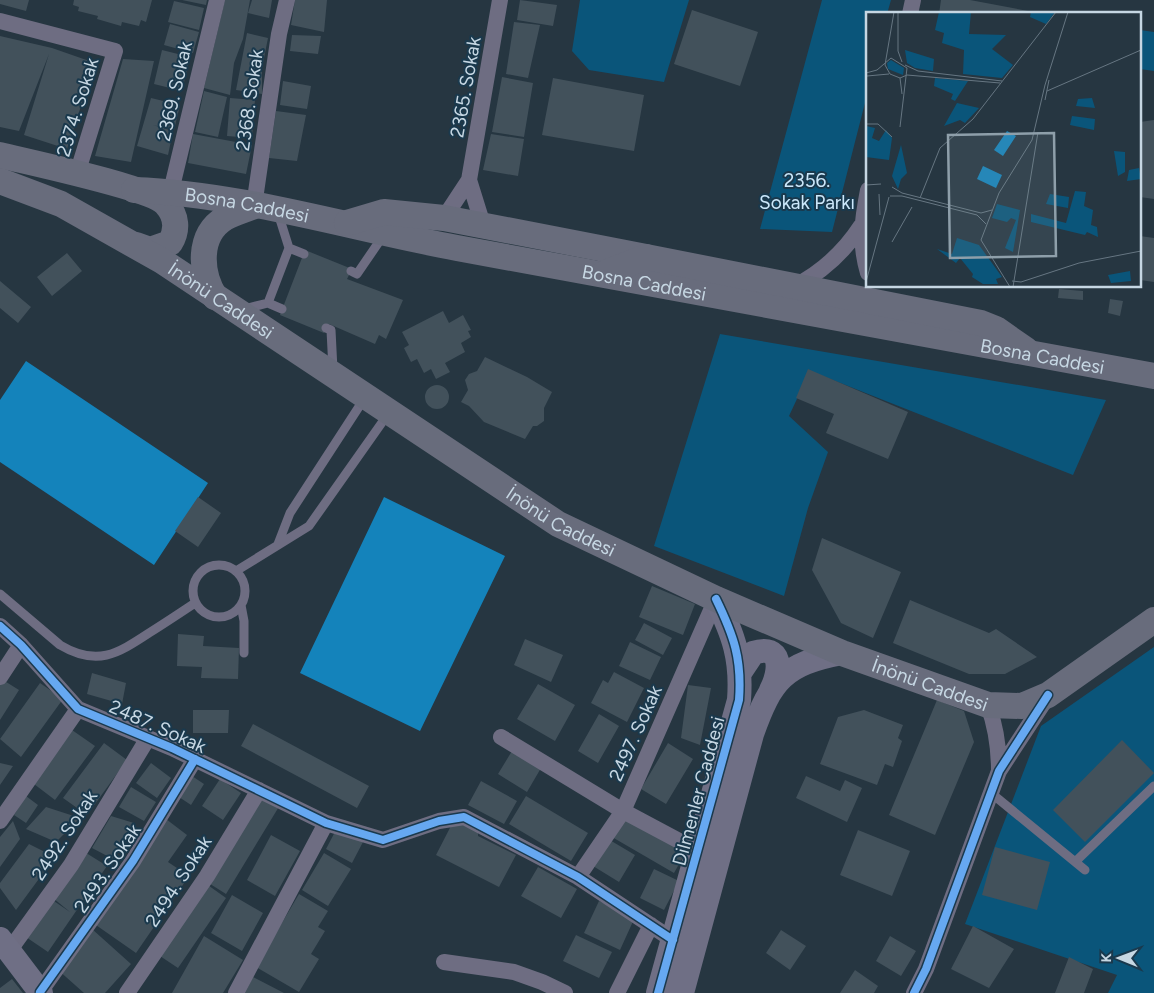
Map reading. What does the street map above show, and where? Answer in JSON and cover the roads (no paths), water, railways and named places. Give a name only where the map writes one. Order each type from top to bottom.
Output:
[{"type":"main road","points":[[0,155],[134,190],[166,203],[174,217],[176,227],[170,243],[150,250],[131,243]]},
{"type":"main road","name":"İnönü Caddesi","points":[[4,185],[61,204],[131,243],[558,524],[716,599],[842,653],[988,705],[1022,706],[1048,695],[1154,620]]},
{"type":"main road","name":"Bosna Caddesi","points":[[134,190],[171,191],[344,223],[395,236],[1035,356],[1154,376]]},
{"type":"main road","points":[[225,304],[206,283],[202,266],[208,239],[224,218],[266,209]]},
{"type":"main road","points":[[344,223],[384,212],[444,218],[786,285],[876,294],[981,323],[996,329],[1035,356]]},
{"type":"main road","points":[[395,236],[444,218]]},
{"type":"main road","points":[[604,274],[646,257]]},
{"type":"main road","points":[[736,299],[786,285]]},
{"type":"street","name":"2369. Sokak","points":[[171,191],[217,0]]},
{"type":"street","name":"2368. Sokak","points":[[266,209],[279,34],[287,0]]},
{"type":"street","name":"2365. Sokak","points":[[444,218],[469,180],[500,0]]},
{"type":"street","name":"2374. Sokak","points":[[0,20],[115,51],[78,174]]},
{"type":"street","name":"2365. Sokak","points":[[469,180],[483,225]]},
{"type":"street","points":[[866,200],[861,226],[862,250],[866,265]]},
{"type":"street","points":[[786,285],[830,263],[844,249],[861,226]]},
{"type":"street","name":"Dilmenler Caddesi","points":[[658,993],[739,700],[741,671],[732,631],[716,599]]},
{"type":"street","name":"2497. Sokak","points":[[578,877],[623,811],[716,599]]},
{"type":"street","name":"2487. Sokak","points":[[0,626],[21,645],[78,709],[195,759],[326,823],[383,840],[439,821],[464,817],[578,877],[673,940]]},
{"type":"street","points":[[0,676],[21,645]]},
{"type":"street","points":[[741,671],[753,653],[761,650],[773,655],[778,660],[779,670],[771,690]]},
{"type":"street","name":"Dilmenler Caddesi","points":[[682,993],[752,734],[764,700],[771,690],[801,664],[816,658],[842,653]]},
{"type":"street","points":[[914,993],[926,969],[999,771],[1048,695]]},
{"type":"street","points":[[988,705],[995,725],[999,749],[999,771]]},
{"type":"street","points":[[0,821],[78,709]]},
{"type":"street","points":[[501,737],[623,811],[698,851]]},
{"type":"street","name":"2492. Sokak","points":[[5,945],[71,865],[148,738]]},
{"type":"street","name":"2493. Sokak","points":[[41,993],[133,861],[195,759]]},
{"type":"street","name":"2494. Sokak","points":[[127,993],[207,876],[259,790]]},
{"type":"street","points":[[236,993],[326,823]]},
{"type":"street","points":[[617,993],[650,925]]},
{"type":"street","points":[[5,945],[41,993]]},
{"type":"street","points":[[444,962],[514,972],[565,993]]},
{"type":"lane","points":[[266,209],[289,248],[304,254]]},
{"type":"lane","points":[[351,271],[357,274],[395,236]]},
{"type":"lane","points":[[268,302],[289,248]]},
{"type":"lane","points":[[225,304],[268,302],[282,309]]},
{"type":"lane","points":[[326,328],[331,330],[333,376]]},
{"type":"lane","points":[[278,544],[290,513],[366,397]]},
{"type":"lane","points":[[236,571],[308,526],[389,413]]},
{"type":"lane","points":[[220,564],[236,571],[245,587],[245,596],[235,612],[218,617],[209,615],[195,603],[193,585],[203,570],[220,564]]},
{"type":"lane","points":[[0,594],[60,645],[70,651],[94,657],[120,652],[195,603]]},
{"type":"lane","points":[[241,605],[244,621],[244,653]]},
{"type":"lane","points":[[1075,862],[1154,786]]},
{"type":"lane","points":[[991,793],[1085,870]]},
{"type":"park label","name":"2356. Sokak Parkı","points":[[807,191]]}]
